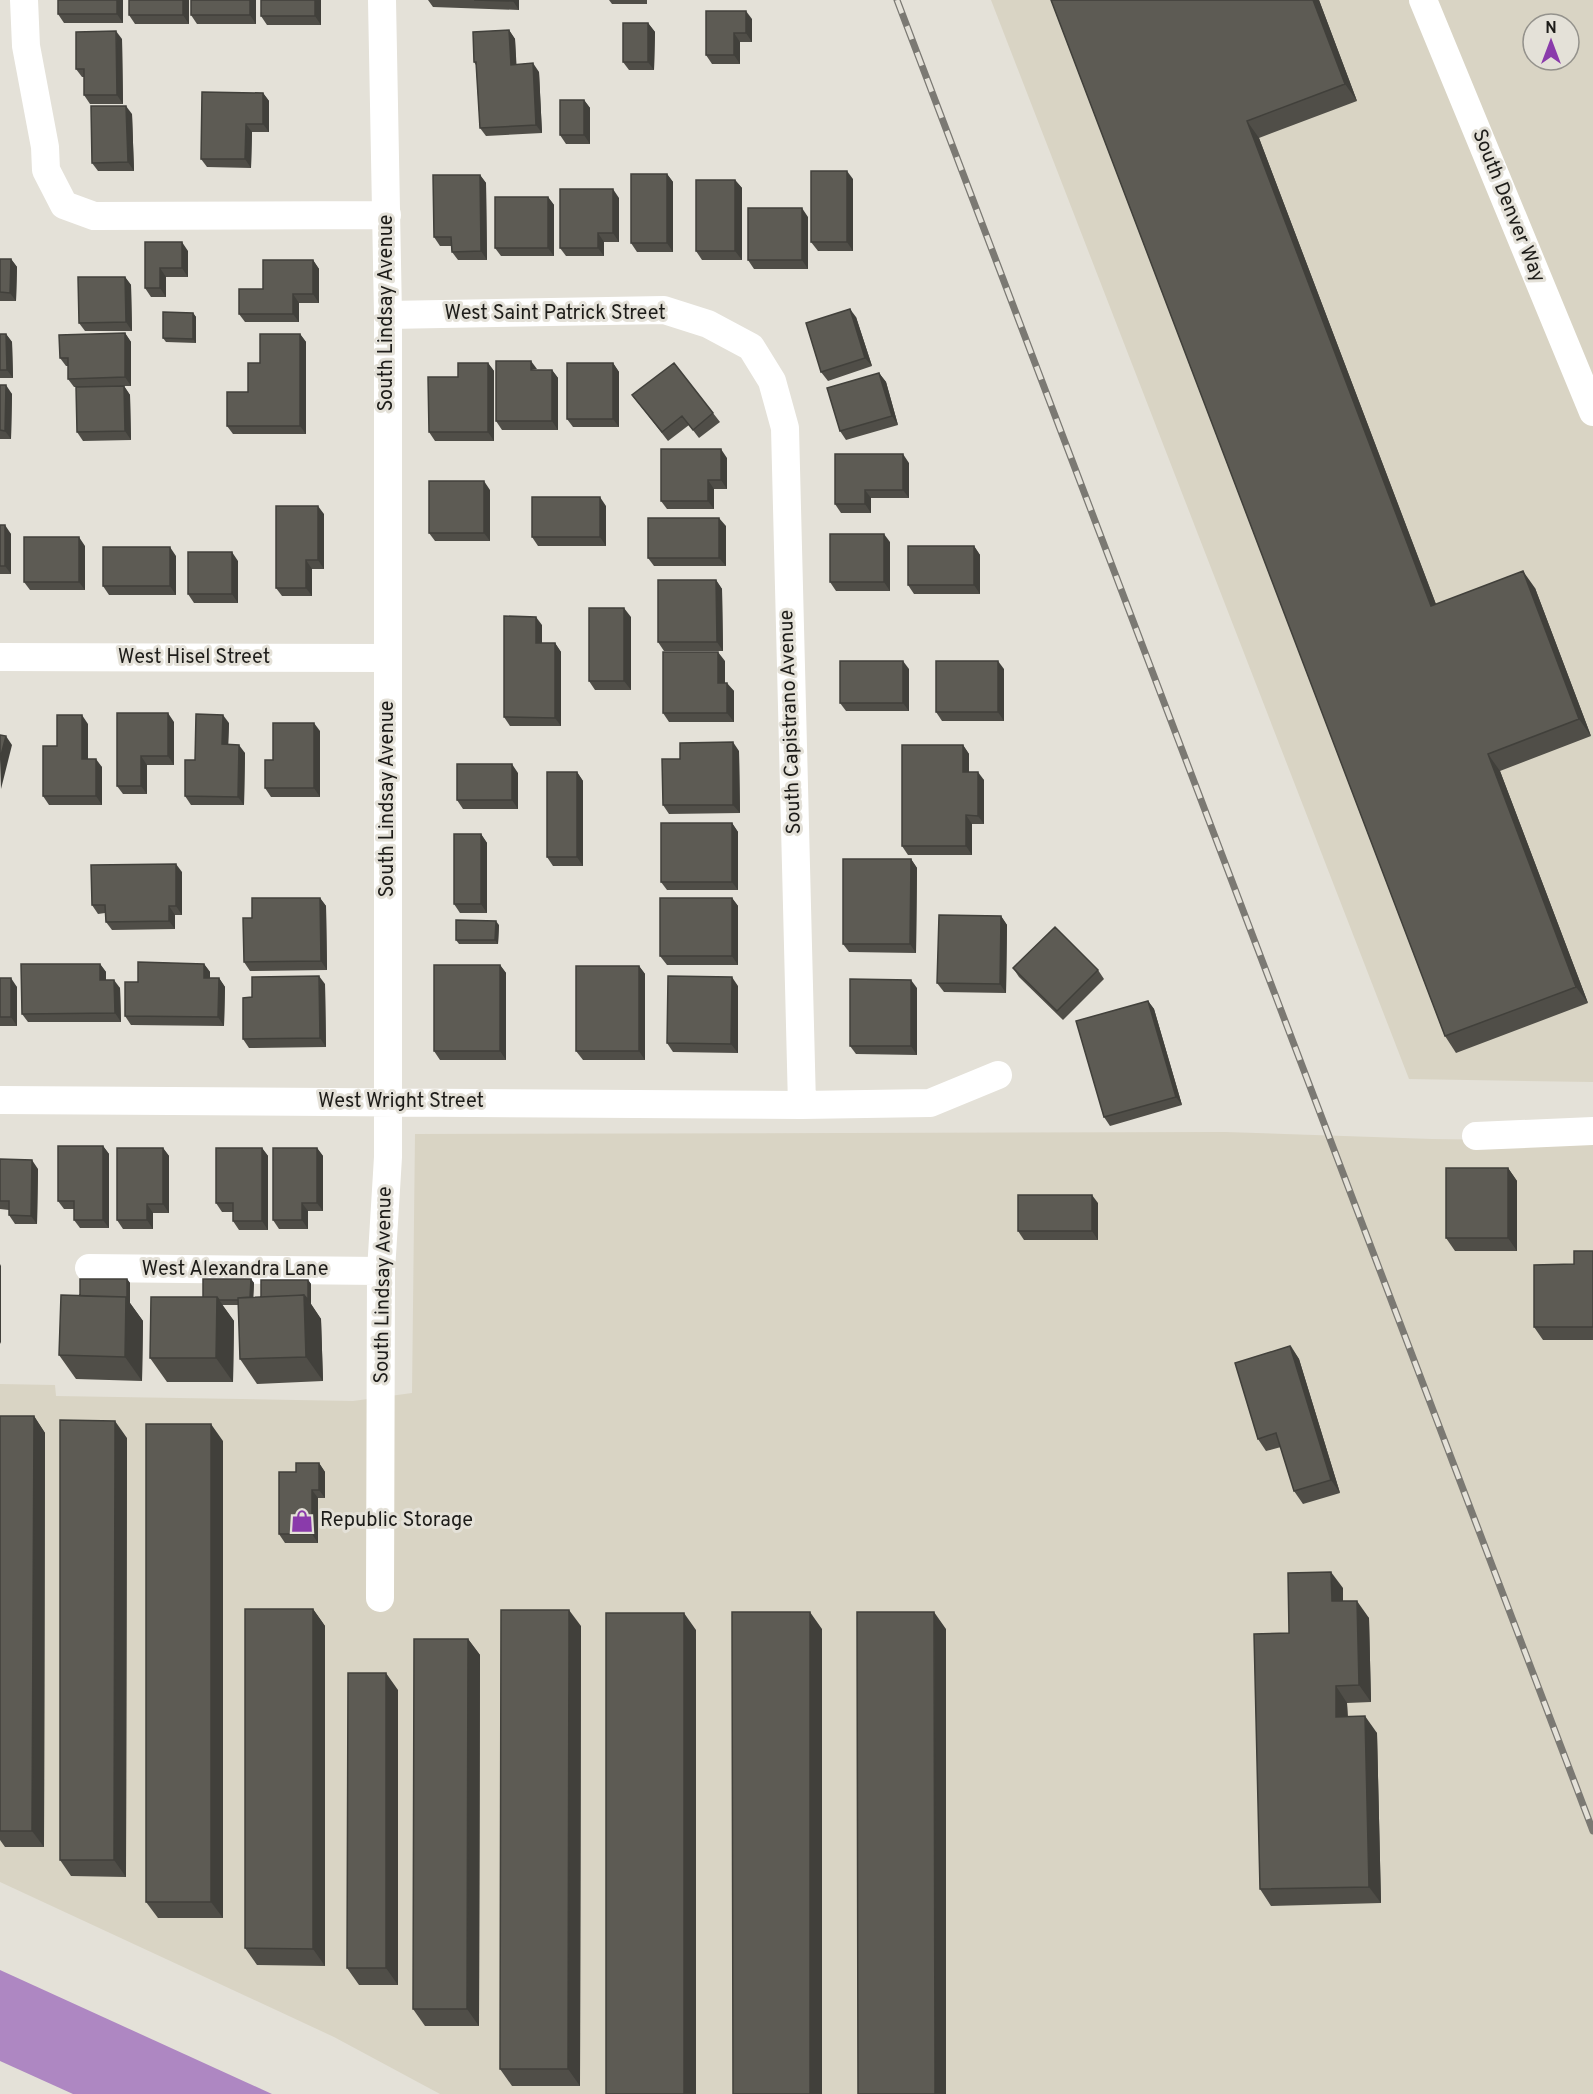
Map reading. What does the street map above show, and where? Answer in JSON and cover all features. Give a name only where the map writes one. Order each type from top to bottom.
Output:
[{"type":"street","points":[[24,0],[26,46],[45,147],[46,170],[64,205],[94,216],[387,214]]},
{"type":"street","name":"South Lindsay Avenue","points":[[380,1598],[381,1271],[388,1157],[388,315],[382,0]]},
{"type":"street","name":"South Denver Way","points":[[1423,0],[1593,412]]},
{"type":"street","name":"West Saint Patrick Street","points":[[388,315],[663,310],[708,324],[751,348]]},
{"type":"street","name":"South Capistrano Avenue","points":[[751,348],[772,381],[785,428],[801,1105]]},
{"type":"street","name":"West Hisel Street","points":[[0,657],[388,658]]},
{"type":"street","name":"West Wright Street","points":[[0,1100],[801,1105],[930,1102],[998,1075]]},
{"type":"street","points":[[1476,1136],[1593,1131]]},
{"type":"street","name":"West Alexandra Lane","points":[[89,1268],[381,1271]]},
{"type":"shaded area","points":[[991,0],[1593,0],[1593,1082],[1409,1079]]},
{"type":"shaded area","points":[[1225,1132],[1432,1139],[1593,1141],[1593,2094],[440,2094],[334,2037],[0,1882],[0,1384],[55,1385],[56,1396],[353,1401],[412,1393],[415,1134]]},
{"type":"shaded area","points":[[0,1970],[272,2094],[73,2094],[0,2061]]},
{"type":"building","points":[[58,0],[117,0],[117,14],[58,14]]},
{"type":"building","points":[[129,0],[183,0],[183,15],[129,15]]},
{"type":"building","points":[[191,0],[250,0],[250,15],[191,15]]},
{"type":"building","points":[[261,0],[315,0],[315,16],[261,16]]},
{"type":"building","points":[[1051,0],[1313,0],[1345,84],[1247,121],[1431,606],[1523,571],[1579,719],[1488,754],[1576,987],[1445,1036]]},
{"type":"building","points":[[706,11],[746,11],[746,33],[734,33],[734,55],[706,55]]},
{"type":"building","points":[[623,23],[648,23],[648,62],[623,62]]},
{"type":"building","points":[[509,30],[511,65],[533,63],[536,125],[480,128],[473,32]]},
{"type":"building","points":[[116,31],[117,95],[84,95],[84,69],[76,69],[76,32]]},
{"type":"building","points":[[202,92],[263,93],[263,124],[246,124],[245,159],[201,159]]},
{"type":"building","points":[[560,100],[584,100],[584,135],[560,135]]},
{"type":"building","points":[[91,106],[126,106],[128,162],[92,163]]},
{"type":"building","points":[[811,171],[847,171],[847,242],[811,242]]},
{"type":"building","points":[[631,174],[667,174],[667,243],[631,243]]},
{"type":"building","points":[[433,175],[480,175],[481,251],[452,252],[451,237],[434,237]]},
{"type":"building","points":[[696,180],[735,180],[735,251],[696,251]]},
{"type":"building","points":[[560,189],[613,189],[613,233],[598,233],[598,248],[560,248]]},
{"type":"building","points":[[495,197],[548,197],[548,248],[495,248]]},
{"type":"building","points":[[748,208],[802,208],[802,260],[748,260]]},
{"type":"building","points":[[145,242],[182,242],[182,268],[160,268],[160,288],[145,288]]},
{"type":"building","points":[[0,259],[11,259],[10,293],[0,292]]},
{"type":"building","points":[[263,260],[313,260],[313,294],[293,294],[293,314],[239,314],[239,289],[263,289]]},
{"type":"building","points":[[78,277],[125,277],[126,322],[79,323]]},
{"type":"building","points":[[850,309],[865,358],[821,372],[806,323]]},
{"type":"building","points":[[163,312],[193,313],[193,339],[163,338]]},
{"type":"building","points":[[125,333],[125,377],[68,379],[68,358],[60,358],[59,335]]},
{"type":"building","points":[[0,334],[6,334],[7,370],[0,370]]},
{"type":"building","points":[[260,334],[300,334],[300,426],[227,426],[227,392],[248,392],[248,363],[260,363]]},
{"type":"building","points":[[496,361],[531,361],[531,370],[552,370],[552,421],[496,421]]},
{"type":"building","points":[[458,363],[488,363],[488,432],[429,432],[428,377],[458,377]]},
{"type":"building","points":[[567,363],[613,363],[613,419],[567,419]]},
{"type":"building","points":[[674,363],[713,413],[693,430],[682,416],[662,432],[632,395]]},
{"type":"building","points":[[879,373],[892,416],[840,431],[827,388]]},
{"type":"building","points":[[0,385],[6,385],[5,431],[0,430]]},
{"type":"building","points":[[124,386],[125,431],[77,432],[76,387]]},
{"type":"building","points":[[661,449],[721,449],[721,480],[708,480],[708,501],[661,501]]},
{"type":"building","points":[[835,454],[903,454],[903,490],[865,490],[865,504],[835,504]]},
{"type":"building","points":[[429,481],[484,481],[484,533],[429,533]]},
{"type":"building","points":[[532,497],[600,497],[600,537],[532,537]]},
{"type":"building","points":[[276,506],[318,506],[318,560],[306,560],[306,588],[276,588]]},
{"type":"building","points":[[648,518],[719,518],[719,558],[648,558]]},
{"type":"building","points":[[0,525],[5,525],[5,566],[0,566]]},
{"type":"building","points":[[830,534],[884,534],[884,582],[830,582]]},
{"type":"building","points":[[24,537],[79,537],[79,582],[24,582]]},
{"type":"building","points":[[908,546],[974,546],[974,585],[908,585]]},
{"type":"building","points":[[103,547],[170,547],[170,586],[103,586]]},
{"type":"building","points":[[188,552],[232,552],[232,594],[188,594]]},
{"type":"building","points":[[658,580],[716,580],[717,642],[658,642]]},
{"type":"building","points":[[589,608],[624,608],[624,681],[589,681]]},
{"type":"building","points":[[504,616],[536,617],[536,643],[555,643],[555,718],[504,717]]},
{"type":"building","points":[[663,652],[718,652],[718,683],[727,683],[727,713],[663,713]]},
{"type":"building","points":[[840,661],[903,661],[903,703],[840,703]]},
{"type":"building","points":[[936,661],[998,661],[998,712],[936,712]]},
{"type":"building","points":[[117,713],[168,713],[168,756],[141,756],[141,786],[117,786]]},
{"type":"building","points":[[196,714],[223,715],[222,744],[239,745],[238,797],[185,796],[185,760],[195,760]]},
{"type":"building","points":[[57,715],[82,715],[82,759],[96,759],[96,796],[43,796],[43,746],[57,746]]},
{"type":"building","points":[[273,723],[314,723],[314,788],[265,788],[265,760],[273,760]]},
{"type":"building","points":[[0,735],[6,736],[0,759]]},
{"type":"building","points":[[733,742],[733,805],[663,805],[662,759],[680,759],[680,743]]},
{"type":"building","points":[[902,745],[963,745],[963,772],[978,772],[978,816],[966,815],[966,846],[902,846]]},
{"type":"building","points":[[457,764],[512,764],[512,800],[457,800]]},
{"type":"building","points":[[547,772],[577,772],[577,857],[547,857]]},
{"type":"building","points":[[661,823],[732,823],[732,882],[661,882]]},
{"type":"building","points":[[454,834],[481,834],[481,904],[454,904]]},
{"type":"building","points":[[843,859],[911,859],[910,944],[843,944]]},
{"type":"building","points":[[176,864],[176,906],[169,906],[169,921],[106,922],[105,905],[92,905],[91,865]]},
{"type":"building","points":[[252,898],[320,898],[321,961],[244,962],[243,918],[252,918]]},
{"type":"building","points":[[660,898],[732,898],[732,956],[660,956]]},
{"type":"building","points":[[939,915],[1001,916],[1000,984],[937,983]]},
{"type":"building","points":[[456,920],[496,921],[495,940],[456,940]]},
{"type":"building","points":[[1055,927],[1098,970],[1057,1011],[1013,968]]},
{"type":"building","points":[[138,962],[204,964],[204,978],[219,978],[218,1017],[125,1016],[125,982],[138,982]]},
{"type":"building","points":[[21,964],[100,964],[100,980],[114,980],[115,1013],[22,1014]]},
{"type":"building","points":[[434,965],[500,965],[500,1051],[434,1051]]},
{"type":"building","points":[[576,966],[639,966],[639,1051],[576,1051]]},
{"type":"building","points":[[319,976],[320,1038],[243,1039],[243,998],[252,997],[252,977]]},
{"type":"building","points":[[668,976],[732,977],[731,1044],[667,1043]]},
{"type":"building","points":[[0,978],[11,978],[11,1017],[0,1017]]},
{"type":"building","points":[[850,979],[911,980],[911,1046],[850,1046]]},
{"type":"building","points":[[1148,1001],[1176,1097],[1104,1117],[1076,1021]]},
{"type":"building","points":[[58,1146],[103,1146],[103,1220],[74,1220],[74,1201],[58,1201]]},
{"type":"building","points":[[117,1148],[163,1148],[163,1204],[147,1204],[147,1220],[117,1220]]},
{"type":"building","points":[[216,1148],[262,1148],[262,1221],[233,1221],[233,1203],[216,1203]]},
{"type":"building","points":[[273,1148],[317,1148],[317,1203],[302,1203],[302,1220],[273,1220]]},
{"type":"building","points":[[0,1159],[32,1160],[31,1216],[9,1215],[9,1201],[0,1201]]},
{"type":"building","points":[[1446,1168],[1508,1168],[1508,1238],[1446,1238]]},
{"type":"building","points":[[1018,1195],[1092,1195],[1092,1231],[1018,1231]]},
{"type":"building","points":[[1574,1251],[1593,1251],[1593,1327],[1534,1327],[1534,1265],[1574,1264]]},
{"type":"building","points":[[80,1279],[127,1279],[127,1298],[80,1296]]},
{"type":"building","points":[[203,1279],[251,1279],[250,1297],[238,1298],[238,1300],[219,1300],[217,1297],[203,1297]]},
{"type":"building","points":[[261,1280],[308,1280],[308,1300],[304,1295],[261,1297]]},
{"type":"building","points":[[61,1295],[126,1297],[125,1357],[59,1355]]},
{"type":"building","points":[[304,1295],[306,1357],[240,1359],[238,1298]]},
{"type":"building","points":[[151,1297],[217,1297],[216,1358],[150,1358]]},
{"type":"building","points":[[1290,1346],[1331,1480],[1294,1491],[1276,1433],[1258,1439],[1235,1363]]},
{"type":"building","points":[[0,1416],[34,1416],[32,1831],[0,1831]]},
{"type":"building","points":[[60,1420],[115,1421],[114,1860],[60,1860]]},
{"type":"building","points":[[146,1424],[211,1424],[211,1902],[146,1902]]},
{"type":"building","name":"Republic Storage","points":[[296,1463],[319,1463],[319,1490],[312,1490],[312,1534],[279,1534],[279,1472],[296,1472]]},
{"type":"building","points":[[1331,1572],[1332,1601],[1357,1601],[1359,1685],[1336,1686],[1336,1717],[1365,1716],[1369,1887],[1260,1889],[1254,1634],[1289,1633],[1288,1573]]},
{"type":"building","points":[[245,1609],[313,1609],[313,1949],[245,1948]]},
{"type":"building","points":[[501,1610],[569,1610],[568,2069],[500,2069]]},
{"type":"building","points":[[732,1612],[810,1612],[810,2094],[733,2094]]},
{"type":"building","points":[[857,1612],[934,1612],[935,2094],[858,2094]]},
{"type":"building","points":[[606,1613],[684,1613],[684,2094],[606,2094]]},
{"type":"building","points":[[414,1639],[468,1639],[467,2009],[413,2009]]},
{"type":"building","points":[[348,1673],[386,1673],[386,1968],[347,1968]]},
{"type":"railway","points":[[897,0],[1593,1831]]},
{"type":"place","name":"Republic Storage","points":[[302,1521]]}]
